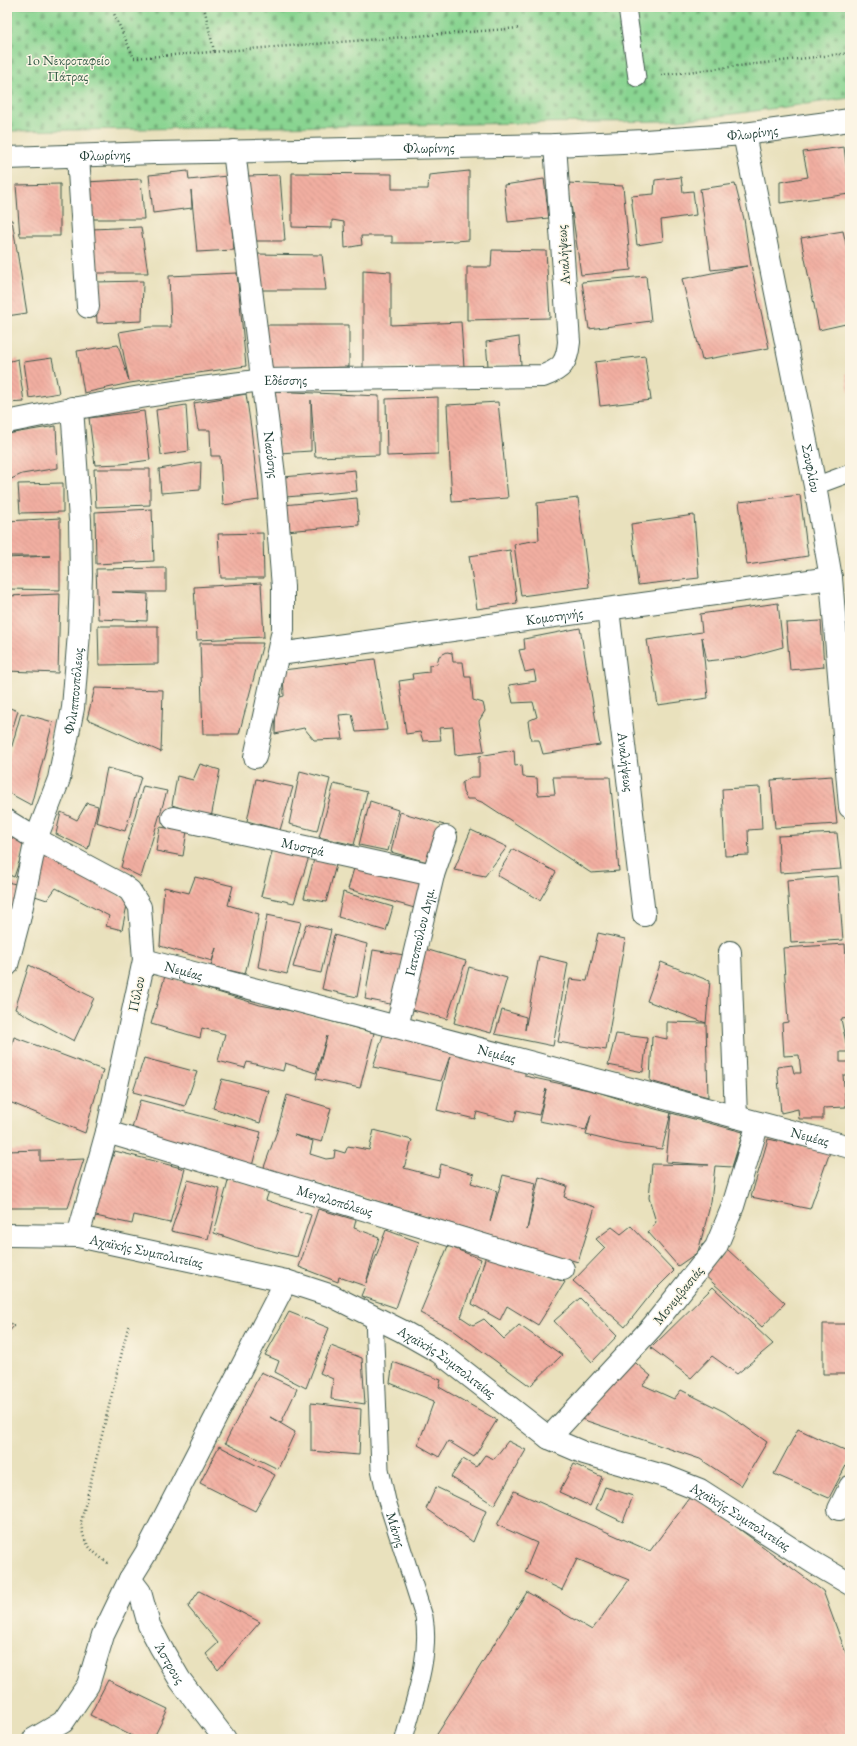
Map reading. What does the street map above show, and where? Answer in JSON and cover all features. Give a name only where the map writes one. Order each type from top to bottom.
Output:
[{"type":"street","name":"Φλωρίνης","points":[[7,158],[234,151],[555,145],[645,141],[744,134],[850,120]]},
{"type":"street","name":"Σουφλίου","points":[[744,134],[815,486],[831,578],[850,807]]},
{"type":"street","name":"Αναλήψεως","points":[[555,145],[569,342],[568,354],[564,364]]},
{"type":"street","name":"Ναούσης","points":[[234,151],[274,475],[284,587],[283,630],[279,654],[255,757]]},
{"type":"street","points":[[78,156],[88,307]]},
{"type":"street","name":"Εδέσσης","points":[[7,422],[72,408],[220,385],[263,380],[543,376],[557,371],[564,364]]},
{"type":"street","name":"Φιλιππουπόλεως","points":[[7,965],[19,920],[36,839],[59,779],[73,708],[76,680],[81,575],[80,520],[72,408]]},
{"type":"street","name":"Κομοτηνής","points":[[279,654],[831,578]]},
{"type":"street","name":"Αναλήψεως","points":[[608,609],[644,915]]},
{"type":"street","name":"Μυστρά","points":[[173,818],[433,875]]},
{"type":"street","name":"Πύλου","points":[[7,821],[36,839],[130,891],[140,907],[144,960],[107,1132],[78,1236]]},
{"type":"street","name":"Γατοπούλου Δημ.","points":[[397,1027],[433,875],[446,837]]},
{"type":"street","points":[[730,952],[736,1117]]},
{"type":"street","name":"Νεμέας","points":[[144,960],[850,1147]]},
{"type":"street","name":"Μονεμβασιάς","points":[[549,1438],[652,1327],[716,1246],[733,1206],[758,1123]]},
{"type":"street","name":"Μεγαλοπόλεως","points":[[107,1132],[564,1269]]},
{"type":"street","name":"Αχαϊκής Συμπολιτείας","points":[[7,1235],[78,1236],[286,1281],[332,1296],[374,1316],[438,1352],[549,1438],[584,1453],[667,1477],[700,1490],[814,1563],[850,1584]]},
{"type":"street","points":[[34,1739],[63,1722],[88,1685],[104,1635],[130,1579],[146,1553],[286,1281]]},
{"type":"street","points":[[840,1509],[850,1487]]},
{"type":"street","name":"Άστρους","points":[[130,1579],[140,1592],[149,1625],[180,1680],[225,1739]]},
{"type":"lane","points":[[627,7],[637,78]]},
{"type":"lane","points":[[815,486],[850,473]]},
{"type":"lane","name":"Μάνης","points":[[374,1316],[380,1469],[387,1501],[424,1617],[426,1633],[426,1650],[404,1739]]},
{"type":"path","points":[[111,7],[134,58],[520,28]]},
{"type":"path","points":[[204,7],[214,51]]},
{"type":"path","points":[[637,78],[850,53]]},
{"type":"path","points":[[129,1324],[81,1522],[85,1542],[93,1552],[130,1579]]},
{"type":"green space","name":"1o Νεκροταφείο Πάτρας","points":[[7,7],[850,7],[850,98],[711,117],[665,121],[7,131]]},
{"type":"building","points":[[844,147],[850,194],[780,203],[780,182],[808,177],[803,152]]},
{"type":"building","points":[[188,171],[189,180],[227,176],[234,250],[197,252],[191,190],[192,208],[153,213],[149,175]]},
{"type":"building","points":[[469,171],[469,240],[426,243],[392,243],[392,236],[361,236],[362,245],[345,248],[344,222],[332,220],[332,228],[292,227],[292,173],[392,174],[392,189],[428,189],[429,175]]},
{"type":"building","points":[[280,175],[285,241],[254,241],[247,176]]},
{"type":"building","points":[[681,177],[683,192],[693,191],[696,215],[661,220],[663,241],[637,245],[631,196],[654,194],[655,180]]},
{"type":"building","points":[[141,179],[144,219],[90,219],[86,182]]},
{"type":"building","points":[[544,179],[549,218],[508,222],[504,185]]},
{"type":"building","points":[[568,183],[623,186],[631,270],[581,275]]},
{"type":"building","points":[[60,184],[60,236],[20,236],[16,185]]},
{"type":"building","points":[[735,184],[744,219],[751,265],[769,348],[702,360],[682,279],[747,266],[711,270],[700,189]]},
{"type":"building","points":[[7,220],[12,220],[27,313],[7,316]]},
{"type":"building","points":[[141,227],[148,273],[97,273],[92,229]]},
{"type":"building","points":[[843,231],[850,261],[850,323],[819,330],[801,238]]},
{"type":"building","points":[[492,250],[546,251],[550,318],[467,320],[467,267],[491,267]]},
{"type":"building","points":[[256,254],[322,255],[326,290],[261,290]]},
{"type":"building","points":[[363,270],[391,272],[391,325],[461,322],[464,367],[363,368]]},
{"type":"building","points":[[237,273],[246,366],[130,383],[84,393],[77,351],[118,345],[129,381],[119,332],[149,327],[171,327],[169,276]]},
{"type":"building","points":[[646,276],[651,321],[589,329],[582,282]]},
{"type":"building","points":[[143,281],[142,321],[97,323],[95,282]]},
{"type":"building","points":[[265,325],[349,325],[349,367],[266,369]]},
{"type":"building","points":[[519,337],[521,365],[488,366],[486,342]]},
{"type":"building","points":[[645,356],[651,400],[600,406],[595,362]]},
{"type":"building","points":[[52,358],[59,393],[29,398],[24,362]]},
{"type":"building","points":[[18,359],[24,402],[7,403],[7,362]]},
{"type":"building","points":[[850,373],[850,392],[849,392],[846,374]]},
{"type":"building","points":[[272,391],[379,396],[379,455],[315,457],[311,400],[311,451],[279,453]]},
{"type":"building","points":[[246,394],[259,500],[223,505],[220,456],[211,456],[210,430],[198,430],[194,403]]},
{"type":"building","points":[[438,397],[438,454],[387,456],[386,399]]},
{"type":"building","points":[[498,402],[508,498],[452,502],[447,405]]},
{"type":"building","points":[[186,405],[189,451],[161,455],[156,410]]},
{"type":"building","points":[[144,411],[150,460],[121,464],[95,465],[89,418]]},
{"type":"building","points":[[56,426],[58,468],[22,474],[7,481],[7,434]]},
{"type":"building","points":[[201,462],[200,490],[161,493],[159,469]]},
{"type":"building","points":[[94,469],[150,469],[150,505],[96,507]]},
{"type":"building","points":[[355,470],[357,491],[286,497],[284,477]]},
{"type":"building","points":[[63,483],[63,512],[20,513],[18,484]]},
{"type":"building","points":[[800,495],[808,556],[747,565],[739,502]]},
{"type":"building","points":[[357,498],[359,525],[285,531],[283,505]]},
{"type":"building","points":[[578,498],[589,587],[521,596],[514,544],[539,540],[537,503]]},
{"type":"building","points":[[152,509],[154,561],[96,564],[95,512]]},
{"type":"building","points":[[694,515],[699,578],[638,585],[631,524]]},
{"type":"building","points":[[60,518],[60,590],[7,589],[7,558],[50,556],[7,556],[7,521]]},
{"type":"building","points":[[263,533],[264,578],[221,578],[218,534]]},
{"type":"building","points":[[510,550],[517,603],[477,609],[469,556]]},
{"type":"building","points":[[166,568],[166,592],[111,592],[148,594],[147,621],[98,619],[96,569]]},
{"type":"building","points":[[261,583],[264,637],[197,640],[194,587]]},
{"type":"building","points":[[60,594],[58,673],[7,671],[7,596]]},
{"type":"building","points":[[778,603],[783,647],[746,657],[707,661],[702,637],[708,698],[658,705],[647,640],[702,632],[700,614]]},
{"type":"building","points":[[821,621],[824,667],[790,670],[786,623]]},
{"type":"building","points":[[98,626],[158,626],[158,664],[99,665]]},
{"type":"building","points":[[580,628],[600,745],[543,754],[539,740],[531,740],[528,721],[537,717],[533,702],[513,703],[509,685],[536,681],[534,670],[525,672],[519,650],[525,649],[524,639]]},
{"type":"building","points":[[200,643],[263,643],[239,734],[203,734]]},
{"type":"building","points":[[447,652],[452,653],[453,662],[463,662],[465,677],[471,677],[473,700],[483,703],[485,711],[479,721],[484,752],[455,755],[453,727],[439,728],[441,740],[423,741],[420,732],[406,734],[399,681],[413,679],[412,674],[429,672],[429,665],[437,664],[439,656]]},
{"type":"building","points":[[375,659],[387,730],[356,732],[352,714],[339,715],[343,739],[314,740],[304,728],[275,734],[276,698],[284,696],[283,670]]},
{"type":"building","points":[[95,688],[163,690],[161,752],[87,719]]},
{"type":"building","points":[[7,707],[18,711],[7,746]]},
{"type":"building","points":[[21,713],[53,722],[31,805],[7,792],[7,764]]},
{"type":"building","points":[[514,750],[515,766],[522,765],[523,777],[537,778],[538,795],[555,794],[553,777],[610,777],[619,871],[591,873],[484,803],[474,799],[467,799],[463,792],[462,783],[471,777],[479,777],[479,756]]},
{"type":"building","points":[[200,764],[220,770],[211,818],[172,805],[177,776],[193,780]]},
{"type":"building","points":[[107,768],[141,777],[125,831],[96,822]]},
{"type":"building","points":[[300,771],[330,779],[317,831],[289,824]]},
{"type":"building","points":[[832,776],[837,824],[775,828],[771,780]]},
{"type":"building","points":[[256,779],[293,787],[280,830],[247,821]]},
{"type":"building","points":[[334,784],[367,792],[354,845],[319,837]]},
{"type":"building","points":[[143,786],[167,791],[141,877],[121,867]]},
{"type":"building","points":[[760,787],[762,829],[748,830],[749,855],[725,856],[722,789]]},
{"type":"building","points":[[370,801],[398,810],[388,851],[359,845]]},
{"type":"building","points":[[87,803],[98,806],[88,849],[56,834],[61,812],[77,820]]},
{"type":"building","points":[[400,812],[444,825],[435,864],[391,852]]},
{"type":"building","points":[[160,827],[187,831],[183,856],[156,851]]},
{"type":"building","points":[[471,830],[507,847],[485,876],[454,870]]},
{"type":"building","points":[[7,831],[26,842],[14,877],[7,874]]},
{"type":"building","points":[[837,833],[841,869],[780,873],[778,836]]},
{"type":"building","points":[[273,848],[309,857],[294,903],[261,896]]},
{"type":"building","points":[[513,849],[556,872],[540,900],[497,875]]},
{"type":"building","points":[[44,855],[128,900],[122,930],[106,926],[109,916],[56,888],[47,900],[32,895]]},
{"type":"building","points":[[314,859],[336,865],[326,902],[304,898]]},
{"type":"building","points":[[355,865],[426,881],[418,909],[348,889]]},
{"type":"building","points":[[838,876],[843,940],[791,943],[787,880]]},
{"type":"building","points":[[195,877],[233,886],[228,905],[259,914],[245,974],[211,966],[216,948],[212,961],[160,946],[164,887],[189,893]]},
{"type":"building","points":[[7,882],[20,885],[7,944]]},
{"type":"building","points":[[343,892],[393,907],[386,931],[338,917]]},
{"type":"building","points":[[267,915],[301,922],[287,974],[258,967]]},
{"type":"building","points":[[306,924],[331,930],[321,973],[293,967]]},
{"type":"building","points":[[598,933],[625,939],[606,1050],[558,1042],[570,979],[587,981]]},
{"type":"building","points":[[334,935],[367,944],[357,997],[322,989]]},
{"type":"building","points":[[845,944],[850,1018],[841,1019],[848,1052],[840,1052],[840,1062],[850,1062],[850,1075],[843,1075],[846,1107],[823,1108],[823,1119],[799,1119],[798,1109],[781,1113],[777,1067],[792,1065],[794,1073],[801,1073],[799,1055],[784,1056],[782,1023],[788,1022],[783,948]]},
{"type":"building","points":[[425,949],[466,961],[447,1019],[409,1009]]},
{"type":"building","points":[[373,950],[404,955],[395,1005],[365,999]]},
{"type":"building","points":[[539,956],[568,963],[553,1046],[495,1034],[502,1010],[526,1017],[525,1030]]},
{"type":"building","points":[[661,962],[710,981],[706,1023],[647,1001]]},
{"type":"building","points":[[29,965],[94,998],[74,1041],[15,1009]]},
{"type":"building","points":[[469,967],[507,978],[491,1033],[454,1023]]},
{"type":"building","points":[[165,976],[260,1005],[297,1012],[374,1033],[360,1088],[316,1079],[327,1036],[316,1073],[285,1063],[283,1071],[247,1062],[245,1068],[218,1061],[225,1034],[202,1028],[200,1038],[151,1024]]},
{"type":"building","points":[[667,1022],[706,1023],[708,1097],[650,1081],[652,1036],[667,1039]]},
{"type":"building","points":[[384,1032],[453,1048],[451,1053],[525,1070],[525,1076],[598,1092],[671,1113],[662,1149],[623,1144],[586,1135],[591,1115],[586,1130],[539,1121],[546,1089],[539,1115],[517,1110],[514,1122],[477,1112],[475,1119],[437,1110],[450,1056],[441,1081],[373,1067]]},
{"type":"building","points":[[616,1034],[647,1038],[643,1072],[608,1065]]},
{"type":"building","points":[[14,1037],[103,1070],[85,1133],[7,1101],[7,1064]]},
{"type":"building","points":[[144,1058],[197,1072],[185,1106],[133,1092]]},
{"type":"building","points":[[222,1079],[269,1091],[260,1123],[213,1108]]},
{"type":"building","points":[[287,1095],[331,1108],[322,1142],[294,1135],[313,1141],[310,1154],[326,1159],[334,1158],[335,1150],[345,1153],[348,1146],[369,1150],[374,1130],[412,1140],[404,1168],[438,1177],[441,1164],[474,1174],[471,1183],[497,1191],[490,1222],[503,1175],[536,1183],[527,1230],[539,1177],[567,1186],[564,1197],[595,1207],[578,1262],[320,1184],[263,1170],[277,1131]]},
{"type":"building","points":[[140,1100],[261,1132],[252,1166],[131,1132]]},
{"type":"building","points":[[671,1113],[743,1132],[732,1167],[715,1166],[711,1202],[698,1252],[678,1266],[648,1232],[656,1222],[649,1198],[652,1164],[709,1165],[666,1162]]},
{"type":"building","points":[[768,1139],[830,1152],[810,1209],[751,1197]]},
{"type":"building","points":[[40,1150],[40,1161],[84,1159],[68,1208],[7,1208],[7,1151]]},
{"type":"building","points":[[115,1151],[185,1169],[170,1223],[134,1215],[132,1224],[91,1215]]},
{"type":"building","points":[[229,1178],[269,1191],[266,1200],[311,1215],[297,1257],[252,1246],[214,1233]]},
{"type":"building","points":[[188,1180],[220,1189],[208,1239],[171,1231]]},
{"type":"building","points":[[318,1209],[356,1220],[354,1228],[379,1237],[366,1283],[386,1230],[419,1242],[396,1308],[361,1296],[365,1286],[339,1277],[338,1282],[299,1267]]},
{"type":"building","points":[[631,1226],[674,1271],[652,1293],[625,1327],[573,1281],[605,1248],[596,1239],[612,1227],[621,1234]]},
{"type":"building","points":[[448,1246],[481,1259],[461,1317],[473,1325],[484,1319],[504,1339],[519,1325],[562,1355],[530,1386],[453,1330],[420,1313]]},
{"type":"building","points":[[727,1249],[785,1303],[762,1327],[703,1274]]},
{"type":"building","points":[[486,1255],[565,1282],[538,1325],[507,1306],[500,1320],[472,1304]]},
{"type":"building","points":[[713,1287],[773,1344],[737,1374],[712,1356],[691,1378],[651,1348]]},
{"type":"building","points":[[580,1298],[617,1336],[592,1362],[554,1321]]},
{"type":"building","points":[[289,1312],[329,1328],[306,1388],[275,1372],[279,1361],[265,1355]]},
{"type":"building","points":[[7,1320],[14,1326],[7,1334]]},
{"type":"building","points":[[823,1324],[850,1324],[850,1374],[823,1374]]},
{"type":"building","points":[[331,1346],[362,1358],[365,1404],[331,1399],[333,1379],[320,1373]]},
{"type":"building","points":[[630,1358],[651,1376],[643,1385],[674,1399],[681,1390],[725,1412],[767,1442],[741,1486],[700,1459],[581,1419]]},
{"type":"building","points":[[393,1362],[441,1380],[439,1387],[497,1420],[474,1457],[448,1441],[439,1457],[418,1445],[434,1401],[390,1383]]},
{"type":"building","points":[[261,1372],[297,1389],[281,1423],[270,1417],[295,1432],[278,1469],[225,1443]]},
{"type":"building","points":[[311,1403],[361,1409],[359,1455],[311,1451]]},
{"type":"building","points":[[798,1429],[850,1453],[850,1458],[829,1498],[774,1474]]},
{"type":"building","points":[[508,1441],[526,1450],[494,1505],[451,1477],[463,1459],[476,1467],[485,1455],[494,1459]]},
{"type":"building","points":[[219,1446],[275,1475],[255,1511],[200,1483]]},
{"type":"building","points":[[574,1464],[602,1477],[590,1506],[559,1492]]},
{"type":"building","points":[[436,1487],[486,1511],[473,1542],[426,1509]]},
{"type":"building","points":[[605,1487],[633,1496],[623,1522],[596,1509]]},
{"type":"building","points":[[514,1491],[650,1551],[692,1494],[823,1591],[850,1664],[850,1739],[434,1739],[527,1592],[592,1630],[629,1580],[577,1559],[562,1590],[525,1572],[537,1543],[497,1525]]},
{"type":"building","points":[[850,1529],[850,1539],[847,1538]]},
{"type":"building","points":[[199,1591],[260,1622],[218,1670],[206,1654],[218,1643],[188,1607]]},
{"type":"building","points":[[108,1680],[168,1709],[153,1739],[138,1739],[90,1715]]}]
